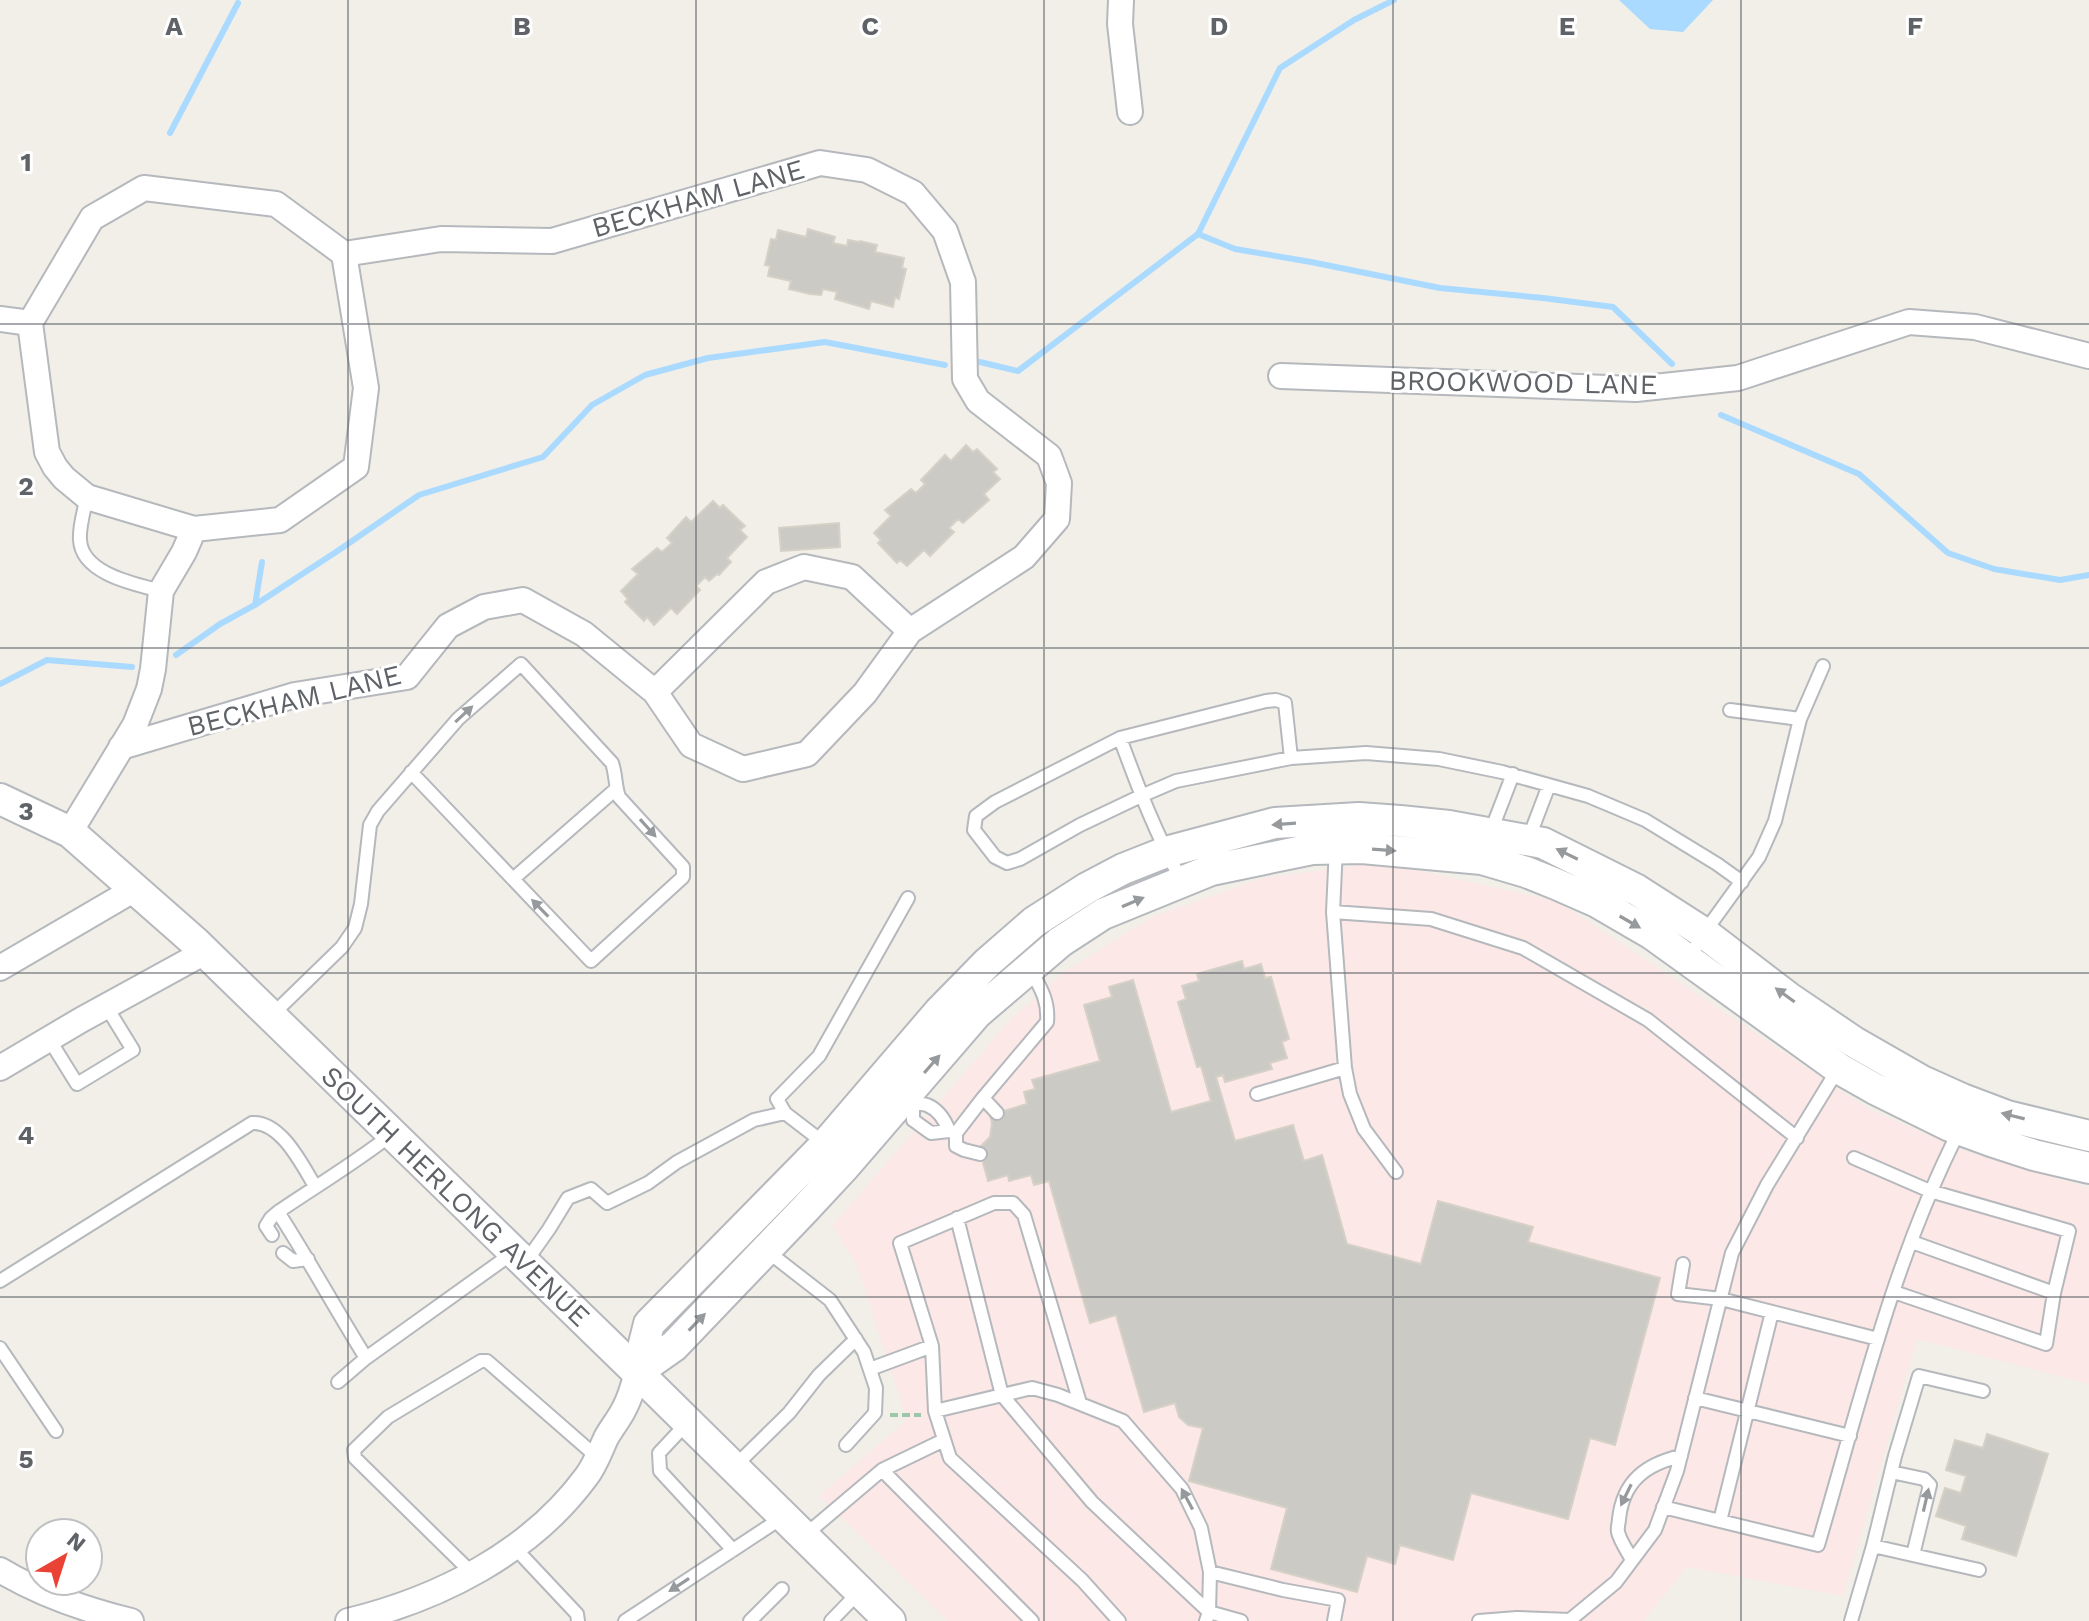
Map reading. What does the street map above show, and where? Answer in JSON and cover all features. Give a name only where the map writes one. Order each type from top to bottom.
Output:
[{"type":"street","points":[[1121,0],[1120,24],[1130,112]]},
{"type":"street","name":"BECKHAM LANE","points":[[121,747],[295,695],[407,677],[448,626],[484,607],[523,600],[584,634],[655,692],[691,745],[743,769],[807,754],[865,693],[910,631],[1024,557],[1057,519],[1059,483],[1049,456],[978,401],[965,379],[963,282],[945,231],[913,193],[867,170],[820,163],[552,241],[441,239],[344,254]]},
{"type":"street","points":[[144,188],[276,204],[344,254],[366,388],[356,467],[280,520],[194,529],[87,497],[64,478],[47,452],[30,323],[92,218],[144,188]]},
{"type":"street","points":[[0,319],[30,323]]},
{"type":"street","name":"BROOKWOOD LANE","points":[[1281,376],[1636,389],[1738,378],[1909,322],[1975,327],[2089,356]]},
{"type":"street","points":[[70,832],[135,725],[153,669],[161,591],[194,529]]},
{"type":"street","points":[[655,692],[766,582],[804,567],[852,577],[910,631]]},
{"type":"street","name":"SOUTH HERLONG AVENUE","points":[[0,799],[70,832],[205,952],[890,1621]]},
{"type":"street","points":[[637,1372],[674,1346],[766,1250],[939,1012],[988,962],[1034,922],[1123,869],[1166,852],[1275,823],[1338,834],[1400,851],[1528,840],[1543,843],[1637,890],[1704,933],[1789,998],[1854,1042],[1922,1081],[2007,1116],[2089,1136]]},
{"type":"street","points":[[348,1621],[421,1599],[473,1574],[514,1547],[558,1509],[588,1475],[610,1430],[625,1408],[649,1324],[744,1228],[908,1101],[977,1013],[1060,942],[1103,914],[1182,881],[1211,870],[1312,849],[1338,834]]},
{"type":"street","points":[[1486,846],[1519,870],[1597,902],[1652,934],[1838,1068],[1875,1089],[1960,1129],[2034,1155],[2089,1168]]},
{"type":"street","points":[[0,968],[135,889]]},
{"type":"street","points":[[0,1068],[205,952]]},
{"type":"street","points":[[0,1570],[48,1594],[131,1621]]},
{"type":"lane","points":[[87,497],[80,543],[87,557],[117,579],[161,591]]},
{"type":"lane","points":[[271,1016],[342,947],[355,928],[361,904],[370,825],[378,811],[411,772],[458,719],[521,664],[612,763],[619,797],[683,867],[683,877],[591,961],[411,772]]},
{"type":"lane","points":[[1688,960],[1759,857],[1775,821],[1800,719],[1823,666]]},
{"type":"lane","points":[[1291,758],[1285,703],[1276,700],[1201,717],[1120,738],[995,802],[976,816],[974,830],[995,857],[1007,863],[1176,781],[1291,758],[1366,753],[1439,759],[1513,774],[1588,796],[1645,820],[1742,882]]},
{"type":"lane","points":[[1730,710],[1800,719]]},
{"type":"lane","points":[[1120,738],[1141,796],[1182,881]]},
{"type":"lane","points":[[1486,846],[1513,774]]},
{"type":"lane","points":[[1519,870],[1549,785]]},
{"type":"lane","points":[[513,879],[616,789]]},
{"type":"lane","points":[[1338,834],[1333,912],[1345,1068],[1350,1094],[1364,1129],[1396,1172]]},
{"type":"lane","points":[[835,1155],[785,1113],[777,1099],[819,1056],[908,898]]},
{"type":"lane","points":[[1333,912],[1431,919],[1523,948],[1648,1020],[1797,1138]]},
{"type":"lane","points":[[980,1154],[956,1146],[953,1132],[943,1116],[926,1104],[908,1101],[913,1120],[931,1133],[953,1132],[1047,1022],[1045,994],[1029,967]]},
{"type":"lane","points":[[49,1039],[77,1084],[133,1050],[106,1006]]},
{"type":"lane","points":[[1479,1621],[1517,1618],[1570,1620],[1616,1582],[1655,1530],[1681,1456],[1732,1253],[1767,1185],[1854,1042]]},
{"type":"lane","points":[[1257,1094],[1345,1068]]},
{"type":"lane","points":[[983,1098],[997,1113]]},
{"type":"lane","points":[[338,1382],[366,1358],[519,1258],[568,1198],[591,1189],[607,1203],[648,1183],[677,1162],[754,1120],[785,1113]]},
{"type":"lane","points":[[0,1281],[252,1123],[261,1122],[272,1128],[290,1147],[315,1186]]},
{"type":"lane","points":[[1663,1507],[1818,1545],[1894,1292],[1930,1191],[1960,1129]]},
{"type":"lane","points":[[272,1235],[266,1226],[278,1212],[359,1160],[392,1134]]},
{"type":"lane","points":[[1854,1158],[1930,1191],[2069,1231],[2046,1344],[1894,1292]]},
{"type":"lane","points":[[1080,1403],[1024,1215],[1013,1203],[994,1203],[900,1243],[932,1346],[935,1411],[950,1458],[1082,1580],[1119,1621]]},
{"type":"lane","points":[[278,1212],[366,1358]]},
{"type":"lane","points":[[957,1218],[1002,1395],[1092,1502],[1208,1616],[1241,1621]]},
{"type":"lane","points":[[744,1228],[766,1250],[830,1300],[864,1352],[876,1388],[875,1413],[846,1445]]},
{"type":"lane","points":[[1912,1242],[2054,1293]]},
{"type":"lane","points":[[283,1253],[293,1261],[308,1259]]},
{"type":"lane","points":[[1683,1264],[1678,1294],[1721,1299],[1878,1339]]},
{"type":"lane","points":[[1720,1521],[1772,1312]]},
{"type":"lane","points":[[734,1467],[789,1413],[819,1375],[856,1339]]},
{"type":"lane","points":[[870,1369],[932,1346]]},
{"type":"lane","points":[[0,1348],[56,1431]]},
{"type":"lane","points":[[473,1574],[355,1458],[354,1450],[388,1417],[481,1361],[487,1361],[597,1457]]},
{"type":"lane","points":[[1851,1621],[1919,1376],[1983,1391]]},
{"type":"lane","points":[[935,1411],[1032,1388],[1123,1421],[1182,1489],[1201,1528],[1210,1572],[1208,1616]]},
{"type":"lane","points":[[1695,1398],[1850,1436]]},
{"type":"lane","points":[[688,1422],[659,1453],[660,1471],[733,1550]]},
{"type":"lane","points":[[625,1621],[733,1550],[794,1526],[882,1470],[944,1440]]},
{"type":"lane","points":[[1632,1560],[1618,1532],[1620,1506],[1642,1471],[1659,1461],[1681,1456]]},
{"type":"lane","points":[[882,1470],[1032,1621]]},
{"type":"lane","points":[[1891,1472],[1924,1479],[1930,1485],[1913,1555]]},
{"type":"lane","points":[[1873,1546],[1979,1570]]},
{"type":"lane","points":[[514,1547],[581,1620]]},
{"type":"lane","points":[[1210,1572],[1338,1600],[1334,1621]]},
{"type":"lane","points":[[750,1621],[782,1589]]},
{"type":"lane","points":[[831,1621],[860,1591]]},
{"type":"path","points":[[875,1413],[891,1416],[935,1411]]},
{"type":"shaded area","points":[[1381,862],[1559,902],[1870,1110],[1971,1153],[2089,1188],[2089,1384],[1917,1339],[1843,1596],[1687,1567],[1643,1621],[948,1621],[819,1496],[907,1420],[856,1263],[832,1226],[1012,1018],[1064,972],[1152,917],[1263,878]]},
{"type":"water","points":[[1619,0],[1713,0],[1683,32],[1650,29]]},
{"type":"building","points":[[808,229],[835,237],[833,243],[847,246],[848,240],[860,241],[877,245],[875,252],[904,258],[902,268],[906,269],[899,299],[895,297],[893,307],[871,301],[869,309],[835,299],[837,292],[823,289],[821,295],[810,294],[789,289],[791,281],[768,276],[770,266],[765,265],[771,239],[776,240],[778,230],[806,237]]},
{"type":"building","points":[[966,445],[973,452],[977,449],[997,469],[993,472],[1000,479],[984,494],[989,500],[963,523],[958,519],[949,528],[954,532],[930,556],[924,550],[907,566],[900,560],[897,563],[878,543],[881,540],[874,533],[891,516],[885,510],[911,489],[916,493],[925,484],[921,480],[945,455],[951,461]]},
{"type":"building","points":[[713,501],[720,508],[723,505],[745,526],[740,530],[747,537],[727,558],[731,562],[709,581],[705,577],[696,586],[700,590],[677,614],[671,608],[654,625],[647,617],[644,621],[625,602],[628,599],[621,591],[638,574],[632,569],[657,548],[662,552],[672,543],[667,538],[686,517],[691,522]]},
{"type":"building","points":[[839,523],[840,547],[781,551],[779,528]]},
{"type":"building","points":[[1242,961],[1244,969],[1261,964],[1265,978],[1271,977],[1289,1039],[1282,1042],[1287,1058],[1270,1063],[1272,1069],[1225,1082],[1223,1075],[1216,1077],[1235,1141],[1293,1125],[1304,1161],[1322,1155],[1347,1244],[1421,1264],[1438,1201],[1533,1227],[1528,1242],[1660,1278],[1615,1445],[1590,1438],[1568,1519],[1471,1493],[1453,1560],[1400,1545],[1395,1564],[1367,1556],[1357,1592],[1271,1569],[1287,1508],[1189,1481],[1203,1428],[1188,1425],[1179,1417],[1175,1403],[1144,1412],[1116,1315],[1090,1323],[1049,1181],[1034,1185],[1031,1175],[1009,1181],[1008,1175],[988,1181],[979,1148],[990,1137],[990,1115],[1027,1104],[1024,1092],[1035,1089],[1032,1080],[1100,1061],[1084,1005],[1112,997],[1109,987],[1133,980],[1171,1112],[1211,1101],[1201,1066],[1197,1067],[1178,1002],[1186,999],[1182,986],[1199,981],[1197,974]]},
{"type":"building","points":[[1987,1434],[2048,1454],[2016,1556],[1962,1539],[1966,1526],[1936,1516],[1945,1488],[1961,1493],[1966,1476],[1946,1470],[1955,1440],[1983,1448]]},
{"type":"waterway","points":[[1198,234],[1280,68],[1354,20],[1394,0]]},
{"type":"waterway","points":[[170,133],[238,3]]},
{"type":"waterway","points":[[980,362],[1018,371],[1198,234],[1235,249],[1440,288],[1613,307],[1672,364]]},
{"type":"waterway","points":[[176,655],[419,495],[543,457],[592,405],[645,375],[708,358],[825,342],[945,365]]},
{"type":"waterway","points":[[1721,415],[1859,474],[1948,553],[1994,569],[2060,580],[2089,575]]},
{"type":"waterway","points":[[255,605],[262,562]]},
{"type":"waterway","points":[[0,684],[47,660],[132,667]]}]
